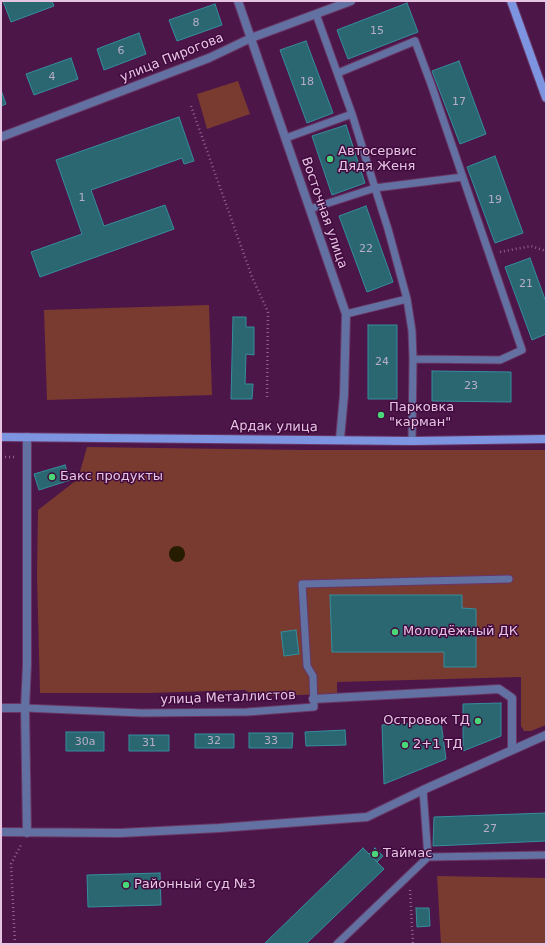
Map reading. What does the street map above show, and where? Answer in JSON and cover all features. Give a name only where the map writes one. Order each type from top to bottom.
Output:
[{"type":"street","name":"Восточная улица","points":[[238,1],[346,314],[344,395],[340,439]]},
{"type":"street","name":"улица Пирогова","points":[[1,137],[209,58],[251,38],[351,1]]},
{"type":"street","points":[[511,1],[546,98]]},
{"type":"street","name":"Ардак улица","points":[[1,437],[340,439],[412,441],[546,440]]},
{"type":"street","points":[[27,437],[27,665],[25,708],[27,832]]},
{"type":"street","name":"улица Металлистов","points":[[313,699],[499,689],[512,698],[512,750]]},
{"type":"street","name":"улица Металлистов","points":[[1,708],[25,708]]},
{"type":"street","points":[[1,832],[135,832],[219,828],[367,817],[546,735]]},
{"type":"lane","points":[[316,14],[352,114],[388,229],[407,299],[412,331],[413,359],[412,441]]},
{"type":"lane","points":[[338,73],[415,41],[522,350],[500,360],[413,359]]},
{"type":"lane","points":[[286,138],[352,114]]},
{"type":"lane","points":[[310,208],[375,188],[463,177]]},
{"type":"lane","points":[[346,314],[407,299]]},
{"type":"lane","points":[[313,699],[313,676],[307,666],[302,584],[509,579]]},
{"type":"lane","name":"улица Металлистов","points":[[25,708],[142,713],[247,712],[314,707],[313,699]]},
{"type":"lane","points":[[424,790],[428,857]]},
{"type":"lane","points":[[337,944],[428,857],[546,854]]},
{"type":"path","points":[[191,106],[252,277],[268,312],[267,397]]},
{"type":"path","points":[[489,255],[531,246],[546,251]]},
{"type":"path","points":[[1,457],[27,457]]},
{"type":"path","points":[[15,944],[11,864],[27,832]]},
{"type":"path","points":[[409,876],[413,944]]},
{"type":"shaded area","points":[[238,81],[250,114],[207,129],[197,94]]},
{"type":"shaded area","points":[[209,305],[212,395],[47,400],[44,310]]},
{"type":"shaded area","points":[[87,447],[303,450],[546,450],[546,725],[531,731],[524,731],[521,726],[521,677],[337,682],[337,694],[255,696],[245,690],[149,693],[40,693],[37,576],[38,510],[78,479]]},
{"type":"shaded area","points":[[174,546],[180,546],[185,551],[183,560],[180,562],[174,562],[169,557],[169,551]]},
{"type":"shaded area","points":[[437,876],[546,878],[546,944],[441,944]]},
{"type":"building","points":[[3,1],[52,1],[54,6],[11,22]]},
{"type":"building","points":[[407,3],[418,32],[348,59],[337,30]]},
{"type":"building","points":[[215,4],[222,25],[177,41],[169,20]]},
{"type":"building","points":[[139,33],[146,54],[104,70],[97,49]]},
{"type":"building","points":[[306,41],[333,113],[307,123],[280,50]]},
{"type":"building","points":[[71,58],[78,79],[34,95],[26,74]]},
{"type":"building","points":[[459,61],[486,134],[460,144],[432,71]]},
{"type":"building","points":[[1,90],[6,104],[1,106]]},
{"type":"building","points":[[179,117],[194,161],[184,164],[182,158],[91,190],[104,226],[165,205],[174,229],[40,277],[31,252],[82,234],[56,160]]},
{"type":"building","points":[[346,125],[365,183],[332,195],[312,136]]},
{"type":"building","points":[[495,156],[523,233],[495,243],[467,167]]},
{"type":"building","points":[[366,206],[393,282],[367,292],[339,216]]},
{"type":"building","points":[[530,258],[546,302],[546,334],[532,340],[505,267]]},
{"type":"building","points":[[233,317],[246,317],[246,327],[254,327],[254,355],[246,354],[245,384],[253,384],[252,399],[231,399]]},
{"type":"building","points":[[368,325],[397,325],[397,399],[368,399]]},
{"type":"building","points":[[432,371],[511,372],[511,402],[432,401]]},
{"type":"building","name":"Бакс продукты","points":[[65,465],[70,480],[39,490],[34,474]]},
{"type":"building","points":[[330,595],[462,595],[462,608],[476,609],[476,667],[444,667],[444,652],[332,652]]},
{"type":"building","points":[[296,630],[299,654],[284,656],[281,632]]},
{"type":"building","points":[[501,703],[501,736],[463,751],[463,704]]},
{"type":"building","points":[[441,722],[446,759],[384,784],[382,725]]},
{"type":"building","points":[[345,730],[346,745],[306,746],[305,732]]},
{"type":"building","points":[[66,732],[104,732],[104,751],[66,751]]},
{"type":"building","points":[[249,733],[293,733],[292,748],[249,748]]},
{"type":"building","points":[[195,734],[234,734],[234,748],[195,748]]},
{"type":"building","points":[[129,735],[169,735],[169,751],[129,751]]},
{"type":"building","points":[[546,813],[546,841],[433,846],[434,817]]},
{"type":"building","points":[[363,848],[384,869],[306,944],[264,944]]},
{"type":"building","points":[[375,848],[383,856],[377,862],[369,854]]},
{"type":"building","points":[[160,873],[161,905],[88,907],[87,875]]},
{"type":"building","points":[[416,908],[429,908],[430,926],[417,927]]},
{"type":"place","name":"Автосервис Дядя Женя","points":[[330,159]]},
{"type":"place","name":"Парковка \"карман\"","points":[[381,415]]},
{"type":"place","name":"Бакс продукты","points":[[52,477]]},
{"type":"place","name":"Молодёжный ДК","points":[[395,632]]},
{"type":"place","name":"Островок ТД","points":[[478,721]]},
{"type":"place","name":"2+1 ТД","points":[[405,745]]},
{"type":"place","name":"Таймас","points":[[375,854]]},
{"type":"place","name":"Районный суд №3","points":[[126,885]]}]
